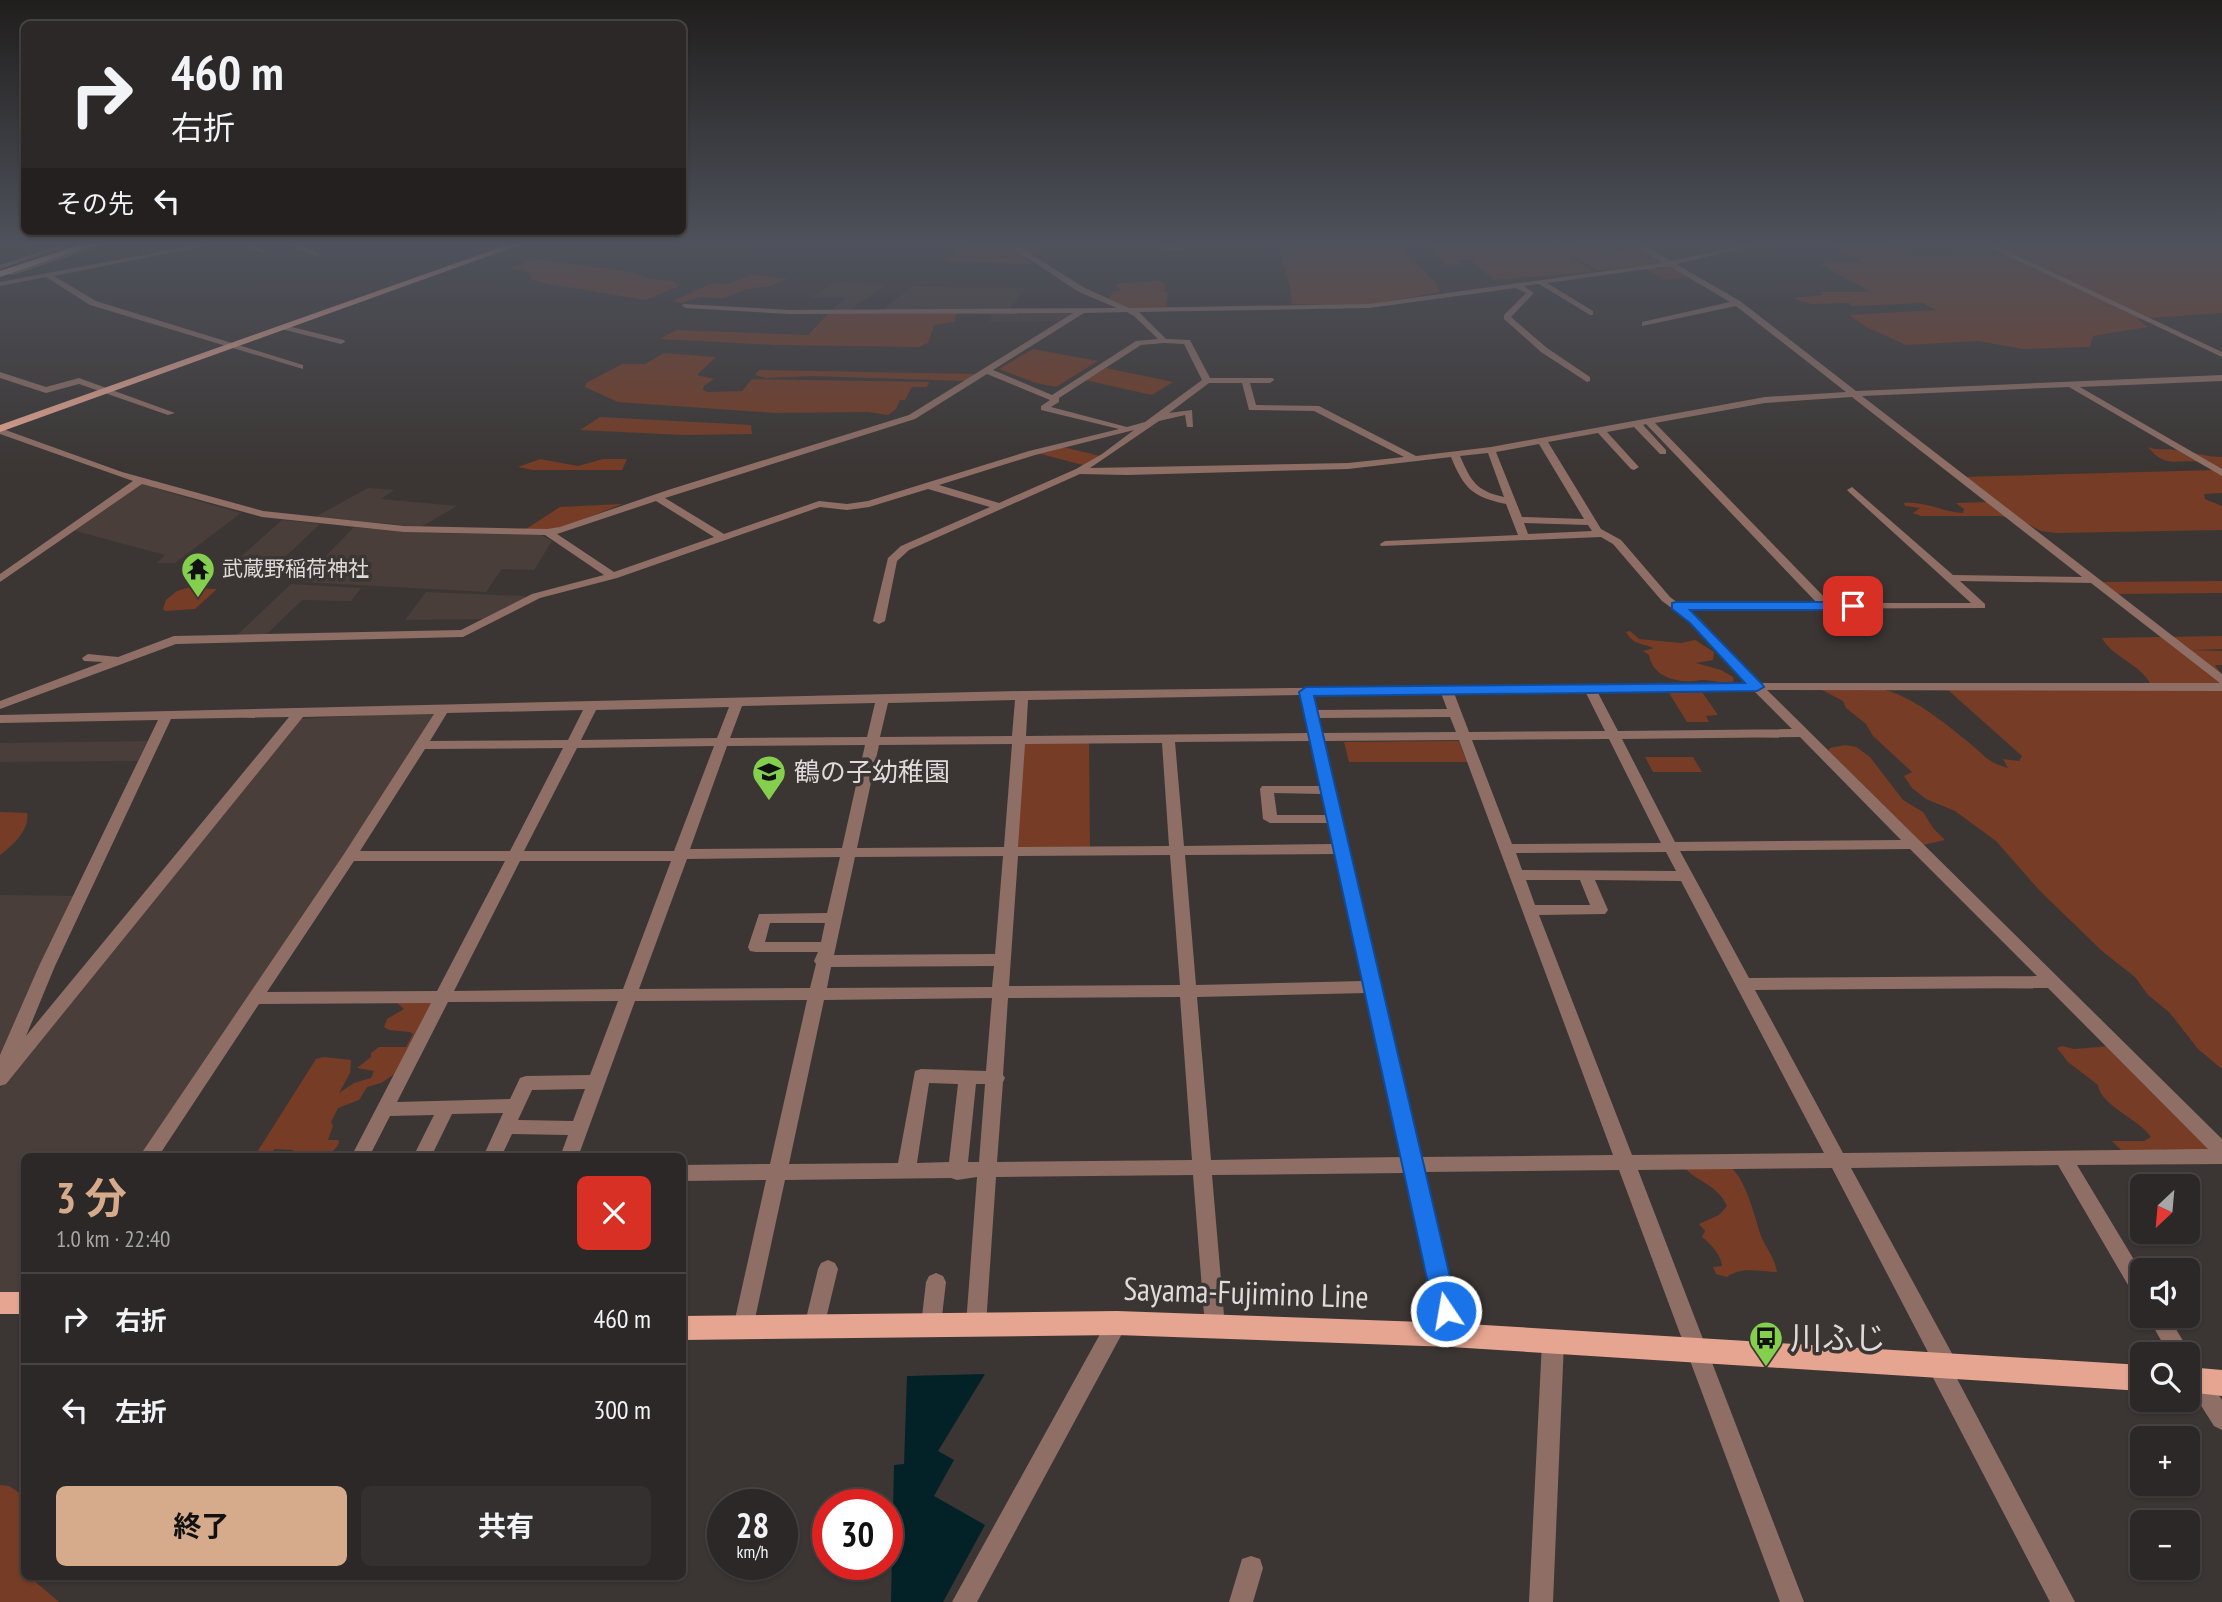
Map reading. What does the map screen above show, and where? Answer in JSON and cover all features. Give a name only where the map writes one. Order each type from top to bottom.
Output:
[{"type":"main road","points":[[0,430],[304,320]]},
{"type":"main road","points":[[0,1303],[21,1303]]},
{"type":"main road","name":"Sayama-Fujimino Line","points":[[686,1328],[1117,1323],[1451,1335],[2130,1377]]},
{"type":"street","points":[[144,320],[300,367]]},
{"type":"street","points":[[0,430],[71,458],[247,511],[404,529],[547,532],[562,530],[657,497],[901,421],[927,409],[1068,320]]},
{"type":"street","points":[[1145,320],[1164,341]]},
{"type":"street","points":[[1510,320],[1544,350],[1587,379]]},
{"type":"street","points":[[1645,324],[1664,320]]},
{"type":"street","points":[[1758,320],[2222,680]]},
{"type":"street","points":[[2147,320],[2222,355]]},
{"type":"street","points":[[284,327],[341,342]]},
{"type":"street","points":[[1128,428],[1044,408],[1056,400],[1054,398],[1144,341],[1187,342],[1206,381]]},
{"type":"street","points":[[987,371],[1054,398]]},
{"type":"street","points":[[0,374],[46,390],[79,381],[171,412]]},
{"type":"street","points":[[1079,471],[1325,467],[1491,450],[1765,400],[2222,378]]},
{"type":"street","points":[[1245,380],[1252,408],[1316,408],[1412,457]]},
{"type":"street","points":[[879,621],[892,560],[897,554],[1079,471],[1105,456],[1206,381],[1270,380]]},
{"type":"street","points":[[2069,385],[2222,473]]},
{"type":"street","points":[[0,705],[178,640],[463,633],[536,596],[613,576],[822,503],[856,507],[1005,461],[1189,412],[1190,425]]},
{"type":"street","points":[[1642,422],[1664,452]]},
{"type":"street","points":[[1642,422],[1827,606]]},
{"type":"street","points":[[1600,430],[1634,467]]},
{"type":"street","points":[[1542,441],[1597,531],[1617,542],[1666,600],[1695,620],[1757,687],[2222,1151]]},
{"type":"street","points":[[1491,450],[1524,537]]},
{"type":"street","points":[[1454,454],[1471,489],[1489,498],[1512,502]]},
{"type":"street","points":[[0,579],[141,480]]},
{"type":"street","points":[[930,486],[999,506]]},
{"type":"street","points":[[1676,606],[1981,606],[1852,490]]},
{"type":"street","points":[[657,497],[723,538]]},
{"type":"street","points":[[1518,520],[1591,522]]},
{"type":"street","points":[[547,532],[613,576]]},
{"type":"street","points":[[1385,544],[1603,534]]},
{"type":"street","points":[[1950,578],[2094,580]]},
{"type":"street","points":[[88,659],[124,659]]},
{"type":"street","points":[[1589,687],[1670,846],[1840,1160],[2063,1602]]},
{"type":"street","points":[[0,719],[736,705],[1022,695],[1589,687],[2222,687]]},
{"type":"street","points":[[1446,689],[1792,1602]]},
{"type":"street","points":[[1306,692],[1451,1335]]},
{"type":"street","points":[[976,1325],[1022,695]]},
{"type":"street","points":[[743,1328],[882,700]]},
{"type":"street","points":[[571,1153],[736,705]]},
{"type":"street","points":[[362,1153],[591,708]]},
{"type":"street","points":[[151,1153],[350,856],[443,710]]},
{"type":"street","points":[[0,1077],[299,713]]},
{"type":"street","points":[[1311,714],[1455,713]]},
{"type":"street","points":[[0,1077],[47,966],[167,716]]},
{"type":"street","points":[[420,745],[1804,733]]},
{"type":"street","points":[[1168,738],[1215,1327]]},
{"type":"street","points":[[1329,790],[1267,789],[1270,819],[1336,819]]},
{"type":"street","points":[[1507,849],[1914,844]]},
{"type":"street","points":[[350,856],[1343,849]]},
{"type":"street","points":[[1517,875],[1687,876]]},
{"type":"street","points":[[1530,910],[1600,910],[1585,875]]},
{"type":"street","points":[[832,918],[764,918],[756,947],[824,954],[1003,960]]},
{"type":"street","points":[[1746,984],[2054,982]]},
{"type":"street","points":[[254,998],[1188,991],[1372,986]]},
{"type":"street","points":[[906,1172],[921,1076],[996,1078]]},
{"type":"street","points":[[957,1172],[968,1077]]},
{"type":"street","points":[[494,1153],[526,1083],[597,1082]]},
{"type":"street","points":[[385,1108],[515,1106]]},
{"type":"street","points":[[424,1153],[446,1108]]},
{"type":"street","points":[[505,1127],[580,1128]]},
{"type":"street","points":[[686,1173],[988,1172],[2222,1156]]},
{"type":"street","points":[[2063,1157],[2130,1271]]},
{"type":"street","points":[[814,1327],[828,1269]]},
{"type":"street","points":[[931,1325],[936,1282]]},
{"type":"street","points":[[964,1602],[1117,1323]]},
{"type":"street","points":[[1542,1602],[1553,1342]]},
{"type":"street","points":[[2200,1381],[2222,1419]]},
{"type":"street","points":[[1241,1602],[1251,1568]]},
{"type":"shaded area","points":[[823,320],[955,320],[934,325],[928,343],[919,347],[775,345],[660,339],[676,330],[808,335]]},
{"type":"shaded area","points":[[990,320],[1061,320],[1059,321],[990,322]]},
{"type":"shaded area","points":[[1856,320],[2138,320],[2148,327],[2093,336],[2090,347],[2023,349],[1978,341],[1906,345]]},
{"type":"shaded area","points":[[1033,349],[1098,361],[1056,387],[1036,383],[999,369]]},
{"type":"shaded area","points":[[664,353],[716,357],[697,375],[714,379],[704,386],[703,390],[708,392],[742,391],[752,379],[929,382],[927,387],[912,387],[905,400],[900,400],[896,409],[888,415],[868,412],[775,413],[618,402],[585,387],[586,383],[622,364],[645,364]]},
{"type":"shaded area","points":[[1106,368],[1173,382],[1152,395],[1085,380]]},
{"type":"shaded area","points":[[759,370],[976,374],[966,381],[811,376],[766,378],[755,375]]},
{"type":"shaded area","points":[[600,417],[751,425],[752,434],[683,435],[580,430]]},
{"type":"shaded area","points":[[1063,447],[1100,456],[1083,465],[1037,453]]},
{"type":"shaded area","points":[[2148,447],[2222,457],[2222,471],[2200,462],[2166,461]]},
{"type":"shaded area","points":[[540,459],[578,466],[603,459],[627,459],[622,470],[533,470],[518,467]]},
{"type":"shaded area","points":[[2216,470],[2222,474],[2222,493],[2204,494],[2205,499],[2222,506],[2222,530],[2055,533],[2041,531],[2020,520],[2000,516],[1921,516],[1913,513],[1920,508],[1905,506],[1904,503],[1963,513],[1964,509],[1956,503],[1987,502],[1962,477]]},
{"type":"shaded area","points":[[141,483],[241,513],[175,563],[157,563],[165,555],[72,530]]},
{"type":"shaded area","points":[[368,488],[394,490],[381,499],[457,506],[421,527],[315,517]]},
{"type":"shaded area","points":[[622,504],[559,529],[526,529],[560,507]]},
{"type":"shaded area","points":[[282,520],[320,524],[262,579],[224,572]]},
{"type":"shaded area","points":[[354,527],[432,533],[541,535],[552,541],[534,570],[502,569],[486,592],[301,582]]},
{"type":"shaded area","points":[[2222,581],[2222,593],[2117,594],[2101,582]]},
{"type":"shaded area","points":[[291,584],[361,588],[351,601],[302,600],[266,635],[235,637]]},
{"type":"shaded area","points":[[187,588],[217,589],[195,609],[163,609],[166,600],[177,591]]},
{"type":"shaded area","points":[[426,592],[527,598],[486,619],[405,620]]},
{"type":"shaded area","points":[[1630,631],[1639,639],[1681,643],[1695,640],[1714,652],[1713,660],[1696,663],[1721,670],[1733,677],[1734,681],[1685,681],[1662,675],[1656,670],[1649,655],[1643,651],[1654,648],[1632,639],[1626,632]]},
{"type":"shaded area","points":[[2222,636],[2222,649],[2192,650],[2222,651],[2222,665],[2215,665],[2222,675],[2222,682],[2217,684],[2222,690],[2222,1069],[2198,1049],[2170,1013],[2148,995],[2135,977],[2102,951],[2039,890],[1996,841],[1955,811],[1926,799],[1912,788],[1904,776],[1912,772],[1873,736],[1866,724],[1846,708],[1843,701],[1820,689],[1873,688],[1903,697],[1938,718],[1990,761],[2008,768],[2003,759],[2019,761],[2022,756],[1948,690],[2150,683],[2102,638]]},
{"type":"shaded area","points":[[1702,692],[1718,715],[1706,716],[1709,722],[1687,722],[1669,693]]},
{"type":"shaded area","points":[[434,712],[436,715],[148,1153],[21,1153],[21,1296],[0,1294],[0,1088],[299,719]]},
{"type":"shaded area","points":[[147,741],[138,761],[0,762],[0,743]]},
{"type":"shaded area","points":[[1089,741],[1090,849],[1014,848],[1021,742]]},
{"type":"shaded area","points":[[1459,741],[1467,762],[1349,762],[1344,742]]},
{"type":"shaded area","points":[[1845,745],[1856,747],[1870,757],[1903,800],[1923,812],[1945,840],[1923,845],[1846,772],[1842,764],[1827,753],[1830,748]]},
{"type":"shaded area","points":[[1645,757],[1693,757],[1702,772],[1653,772]]},
{"type":"shaded area","points":[[0,812],[27,813],[27,819],[20,837],[0,855]]},
{"type":"shaded area","points":[[0,895],[76,896],[0,1069]]},
{"type":"shaded area","points":[[434,999],[399,1071],[381,1083],[367,1087],[359,1100],[338,1108],[331,1122],[333,1126],[328,1140],[338,1140],[335,1149],[330,1153],[293,1153],[293,1150],[275,1149],[270,1153],[257,1153],[316,1059],[324,1057],[351,1060],[350,1073],[339,1093],[354,1083],[371,1078],[374,1071],[357,1068],[379,1047],[406,1047],[413,1034],[384,1027],[387,1019],[404,1009],[397,1003]]},
{"type":"shaded area","points":[[2062,1046],[2074,1049],[2111,1046],[2219,1145],[2192,1153],[2165,1149],[2155,1153],[2123,1152],[2112,1141],[2144,1141],[2151,1137],[2105,1099],[2098,1085],[2068,1062],[2057,1048]]},
{"type":"shaded area","points":[[1728,1166],[1744,1187],[1777,1272],[1745,1271],[1727,1277],[1716,1274],[1713,1267],[1722,1266],[1720,1258],[1702,1237],[1705,1231],[1699,1224],[1719,1215],[1727,1206],[1718,1193],[1685,1167]]},
{"type":"shaded area","points":[[0,1485],[9,1486],[21,1494],[21,1580],[33,1580],[59,1602],[0,1602]]},
{"type":"water","points":[[985,1374],[938,1451],[954,1460],[934,1496],[985,1525],[943,1602],[891,1602],[891,1580],[903,1580],[903,1489],[893,1489],[894,1465],[904,1464],[907,1376]]},
{"type":"place","name":"武蔵野稲荷神社","points":[[198,599]]},
{"type":"place","name":"鶴の子幼稚園","points":[[769,802]]},
{"type":"place","name":"川ふじ","points":[[1766,1368]]},
{"type":"route","points":[[1446,1311],[1306,692],[1757,687],[1695,620],[1676,606],[1853,606]]}]
